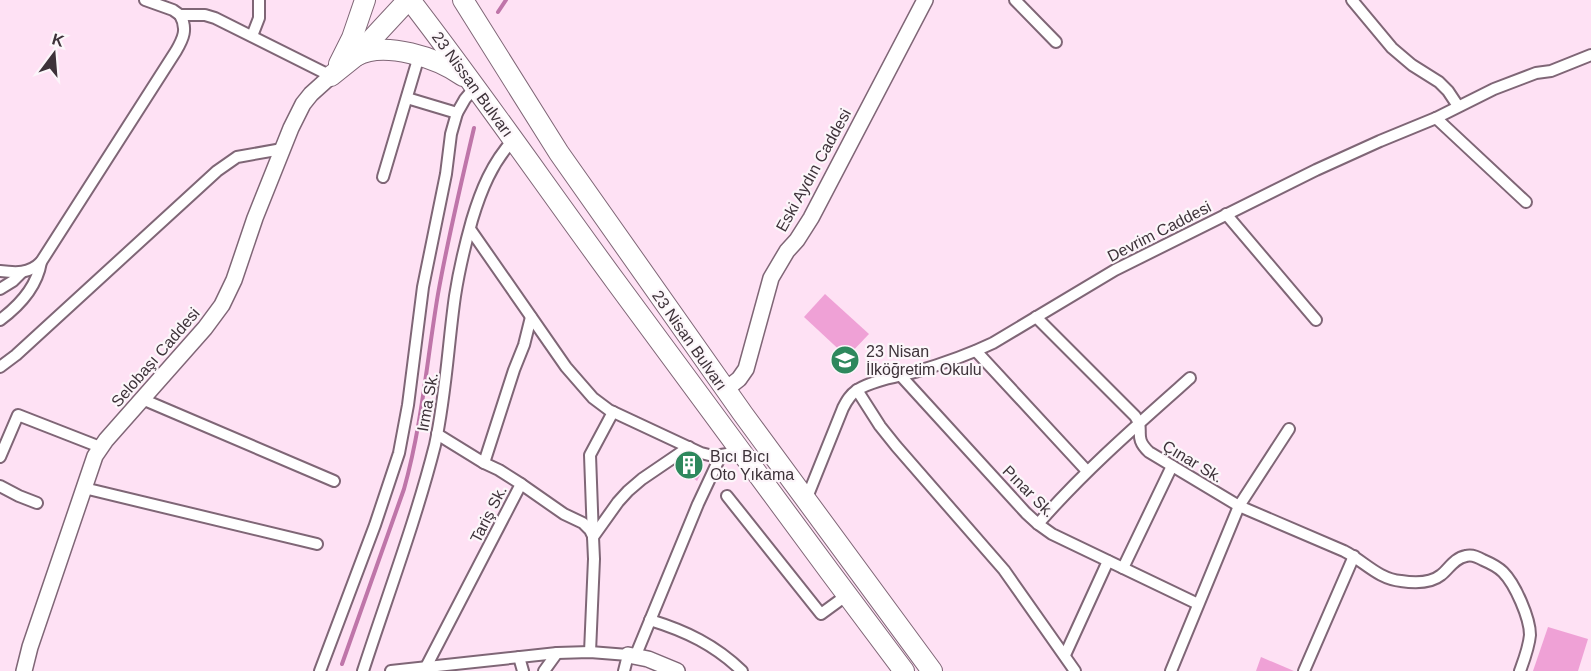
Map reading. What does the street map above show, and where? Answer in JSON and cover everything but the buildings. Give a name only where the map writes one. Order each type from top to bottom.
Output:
[{"type":"highway","points":[[352,53],[365,0]]},
{"type":"highway","points":[[352,53],[374,0]]},
{"type":"highway","points":[[331,76],[352,53],[409,0]]},
{"type":"highway","name":"23 Nissan Bulvarı","points":[[409,0],[476,86],[534,170]]},
{"type":"highway","name":"23 Nisan Bulvarı","points":[[463,0],[559,153],[725,390],[932,671]]},
{"type":"highway","points":[[352,53],[379,49],[419,56],[449,67],[476,86]]},
{"type":"highway","name":"23 Nisan Bulvarı","points":[[534,170],[729,452],[847,595],[902,671]]},
{"type":"street","points":[[0,271],[30,271],[41,262],[182,40],[184,21],[180,15],[173,10],[145,0]]},
{"type":"street","points":[[252,36],[259,18],[259,0]]},
{"type":"street","name":"Eski Aydın Caddesi","points":[[725,390],[739,379],[748,363],[775,271],[811,218],[925,0]]},
{"type":"street","points":[[1015,0],[1056,42]]},
{"type":"street","points":[[1352,0],[1392,48],[1412,65],[1439,82],[1458,106]]},
{"type":"street","points":[[180,15],[205,15],[215,18],[331,76]]},
{"type":"street","name":"Devrim Caddesi","points":[[857,390],[976,351],[1115,270],[1316,170],[1436,118],[1494,89],[1591,55]]},
{"type":"street","points":[[383,177],[419,56]]},
{"type":"street","name":"Selobaşı Caddesi","points":[[24,671],[30,646],[100,447],[205,328],[222,305],[234,280],[282,149],[303,104],[331,76]]},
{"type":"street","points":[[320,671],[399,453],[408,405],[424,278],[446,174],[451,134],[457,113],[476,86]]},
{"type":"street","points":[[407,98],[457,113]]},
{"type":"street","points":[[1436,118],[1526,202]]},
{"type":"street","name":"Irma Sk.","points":[[363,671],[426,478],[437,434],[455,295],[470,229],[488,176],[513,140]]},
{"type":"street","points":[[0,367],[16,355],[224,165],[246,154],[282,149]]},
{"type":"street","points":[[1226,214],[1316,320]]},
{"type":"street","points":[[470,229],[566,367],[601,404],[613,412],[709,455],[729,452]]},
{"type":"street","points":[[0,320],[19,304],[28,292],[39,273],[41,262]]},
{"type":"street","points":[[0,289],[22,272]]},
{"type":"street","name":"Tariş Sk.","points":[[426,667],[521,484],[500,470],[484,464],[524,345],[531,317]]},
{"type":"street","name":"Çınar Sk.","points":[[1035,317],[1135,416],[1139,423],[1139,440],[1149,452],[1239,506],[1354,556],[1383,577],[1398,581],[1434,580],[1442,575],[1453,562],[1462,556],[1470,555],[1502,570],[1511,582],[1530,633],[1520,671]]},
{"type":"street","points":[[976,351],[1087,471]]},
{"type":"street","name":"Pınar Sk.","points":[[901,376],[1038,524],[1052,534],[1198,604]]},
{"type":"street","points":[[1038,524],[1087,471],[1190,378]]},
{"type":"street","points":[[806,500],[843,408],[850,395],[857,390],[896,446],[1004,570],[1076,671]]},
{"type":"street","points":[[142,399],[334,481]]},
{"type":"street","points":[[590,652],[594,559],[590,455],[613,412]]},
{"type":"street","points":[[0,457],[18,416],[100,447]]},
{"type":"street","points":[[1171,671],[1239,506],[1289,429]]},
{"type":"street","points":[[437,434],[484,464]]},
{"type":"street","points":[[593,537],[628,491],[688,447]]},
{"type":"street","points":[[624,671],[650,620],[698,504],[729,452]]},
{"type":"street","points":[[1123,568],[1172,466]]},
{"type":"street","points":[[521,484],[564,514],[583,523],[593,537]]},
{"type":"street","points":[[0,486],[38,503]]},
{"type":"street","points":[[84,488],[317,544]]},
{"type":"street","points":[[727,496],[820,614],[847,595]]},
{"type":"street","points":[[1304,671],[1354,556]]},
{"type":"street","points":[[1065,655],[1108,561]]},
{"type":"street","points":[[650,620],[679,629],[701,640],[722,653],[742,671]]},
{"type":"street","points":[[391,671],[557,653],[590,652],[648,659],[672,670]]},
{"type":"street","points":[[544,671],[557,653]]},
{"type":"street","points":[[519,657],[523,671]]},
{"type":"waterway","points":[[498,12],[506,0]]},
{"type":"waterway","points":[[342,664],[404,489],[410,465],[420,416],[442,273],[474,128]]},
{"type":"place","name":"23 Nisan İlköğretim Okulu","points":[[845,360]]},
{"type":"place","name":"Bıcı Bıcı Oto Yıkama","points":[[689,465]]}]
